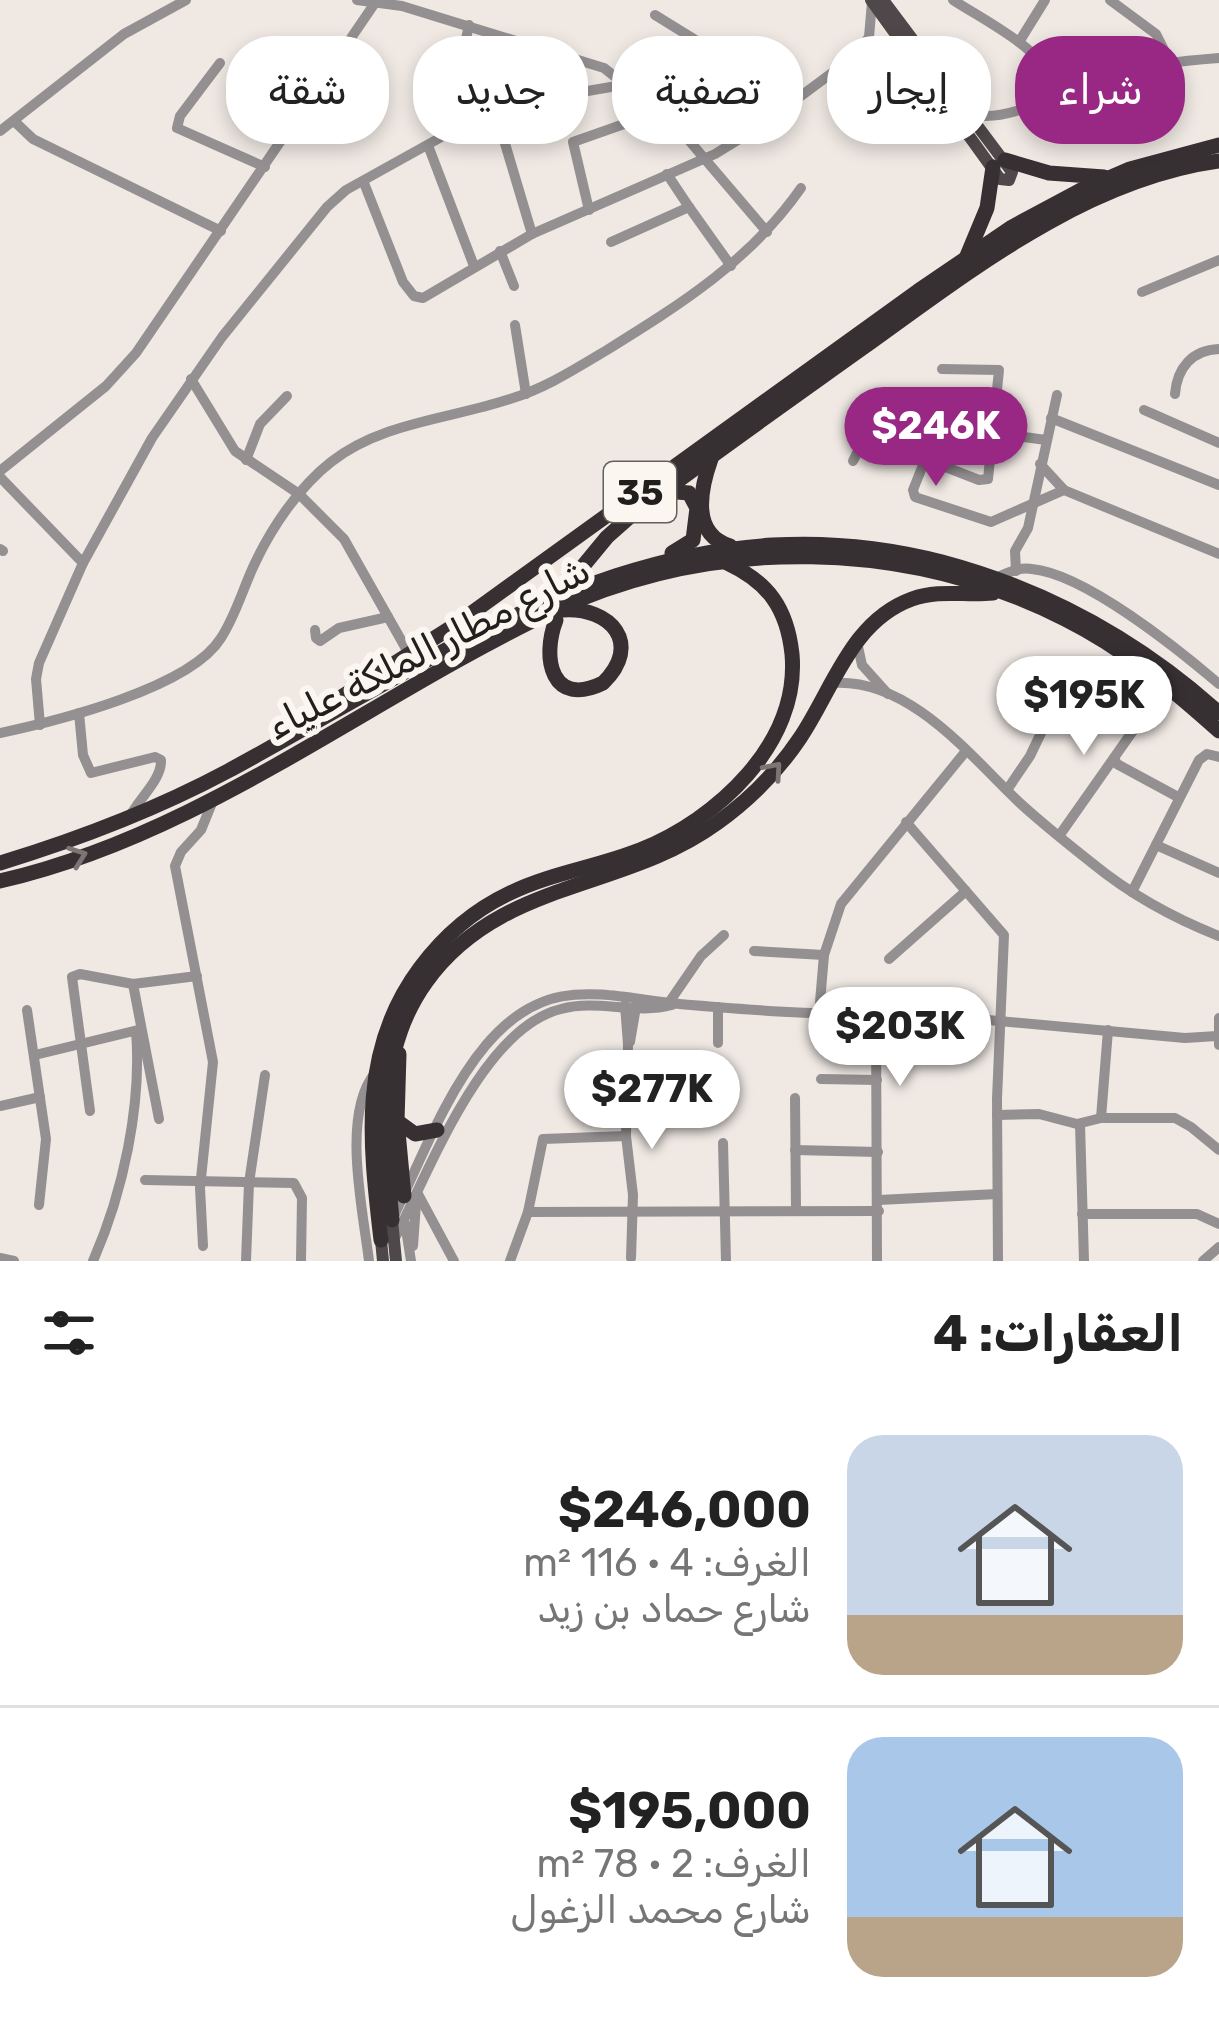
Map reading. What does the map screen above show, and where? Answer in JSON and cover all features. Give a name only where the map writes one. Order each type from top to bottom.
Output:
[{"type":"highway","name":"35","points":[[311,723],[354,687],[409,654],[967,258],[1051,205],[1113,177],[1160,159],[1219,145]]},
{"type":"highway","name":"35","points":[[579,571],[613,530],[665,491],[934,297],[1031,234],[1104,196],[1180,168],[1219,161]]},
{"type":"highway","points":[[967,258],[999,164],[1113,177]]},
{"type":"highway","points":[[712,457],[702,487],[704,526],[714,540],[736,548]]},
{"type":"highway","points":[[659,567],[690,543],[698,524],[691,495],[665,491]]},
{"type":"highway","name":"شارع مطار الملكة علياء","points":[[0,863],[129,818],[143,804],[225,772],[524,610],[736,548],[872,549],[928,559],[998,585],[1130,658],[1219,731]]},
{"type":"highway","name":"شارع مطار الملكة علياء","points":[[0,880],[96,849],[206,805],[555,615],[659,567],[801,556],[868,560],[1025,589],[1113,632],[1219,713]]},
{"type":"highway","points":[[388,1241],[370,1125],[375,1073],[393,1012],[421,966],[462,923],[668,837],[719,802],[757,763],[788,699],[790,640],[782,612],[767,587],[725,562]]},
{"type":"highway","points":[[398,1220],[385,1104],[396,1046],[412,1005],[443,961],[507,903],[657,859],[722,820],[786,757],[857,641],[884,614],[916,598],[998,585]]},
{"type":"highway","points":[[596,613],[614,626],[620,659],[603,683],[580,689],[553,673],[547,647],[555,615],[596,613]]},
{"type":"highway","points":[[396,1046],[401,1065],[397,1121],[413,1196]]},
{"type":"highway","points":[[397,1121],[415,1134],[437,1130]]},
{"type":"main road","points":[[875,1],[905,36]]},
{"type":"main road","points":[[875,1],[999,164]]},
{"type":"main road","points":[[992,142],[999,164]]},
{"type":"main road","points":[[383,1261],[398,1220]]},
{"type":"main road","points":[[388,1241],[396,1261]]},
{"type":"street","points":[[0,130],[124,34],[186,0]]},
{"type":"street","points":[[357,0],[470,26],[574,56],[612,73]]},
{"type":"street","points":[[953,0],[1015,39]]},
{"type":"street","points":[[1023,36],[1045,0]]},
{"type":"street","points":[[1110,0],[1157,36]]},
{"type":"street","points":[[83,563],[0,474],[126,366],[376,1]]},
{"type":"street","points":[[803,94],[856,55],[869,37],[875,1]]},
{"type":"street","points":[[655,15],[689,36]]},
{"type":"street","points":[[468,36],[470,26]]},
{"type":"street","points":[[1185,61],[1219,58]]},
{"type":"street","points":[[220,63],[179,116],[177,128],[265,167]]},
{"type":"street","points":[[991,115],[1015,111]]},
{"type":"street","points":[[992,142],[1002,116]]},
{"type":"street","points":[[14,121],[33,139],[221,231]]},
{"type":"street","points":[[589,209],[573,142],[612,128]]},
{"type":"street","points":[[40,724],[39,663],[83,563],[127,480],[191,379],[307,228],[346,190],[433,144]]},
{"type":"street","points":[[505,144],[532,234]]},
{"type":"street","points":[[691,144],[767,232]]},
{"type":"street","points":[[364,183],[400,276],[413,296],[427,296],[532,234],[729,144]]},
{"type":"street","points":[[428,148],[474,266]]},
{"type":"street","points":[[668,175],[731,266]]},
{"type":"street","points":[[0,733],[79,713],[176,676],[207,655],[230,622],[257,557],[299,494],[330,463],[371,438],[526,394],[574,370],[666,314],[731,266],[767,232],[801,188]]},
{"type":"street","points":[[611,242],[689,207]]},
{"type":"street","points":[[500,251],[514,286]]},
{"type":"street","points":[[1142,292],[1219,260]]},
{"type":"street","points":[[514,326],[526,394]]},
{"type":"street","points":[[1174,394],[1191,357],[1219,349]]},
{"type":"street","points":[[853,461],[859,449],[878,443],[986,480],[991,473],[998,369],[942,369]]},
{"type":"street","points":[[191,379],[232,446],[299,494],[346,542],[409,654]]},
{"type":"street","points":[[934,394],[998,400]]},
{"type":"street","points":[[1025,589],[1016,569],[1016,551],[1027,531],[1057,395]]},
{"type":"street","points":[[246,460],[260,424],[287,396]]},
{"type":"street","points":[[1144,410],[1219,443]]},
{"type":"street","points":[[1051,418],[1219,485]]},
{"type":"street","points":[[995,434],[1046,440]]},
{"type":"street","points":[[926,460],[913,493],[917,498],[988,522],[1064,490]]},
{"type":"street","points":[[1040,464],[1064,490],[1218,553]]},
{"type":"street","points":[[998,585],[1016,569],[1042,571],[1120,609],[1219,683]]},
{"type":"street","points":[[315,630],[320,640],[339,628],[388,617]]},
{"type":"street","points":[[857,641],[862,665],[888,694]]},
{"type":"street","points":[[833,683],[888,694],[929,719],[1059,836],[1132,892],[1219,936]]},
{"type":"street","points":[[1007,790],[1052,712],[1045,700],[1016,684]]},
{"type":"street","points":[[1059,836],[1149,708]]},
{"type":"street","points":[[79,713],[83,755],[91,773],[160,759],[160,774],[143,804]]},
{"type":"street","points":[[819,1014],[824,956],[841,904],[966,751]]},
{"type":"street","points":[[1132,892],[1202,756],[1219,757]]},
{"type":"street","points":[[1114,758],[1178,797]]},
{"type":"street","points":[[203,1246],[201,1180],[213,1070],[175,866],[206,805]]},
{"type":"street","points":[[906,822],[1004,935],[997,1115],[998,1261]]},
{"type":"street","points":[[1156,845],[1219,874]]},
{"type":"street","points":[[889,959],[966,891]]},
{"type":"street","points":[[670,1004],[701,956],[724,935]]},
{"type":"street","points":[[754,951],[824,956]]},
{"type":"street","points":[[90,1111],[73,975],[133,983],[197,976]]},
{"type":"street","points":[[133,983],[159,1119]]},
{"type":"street","points":[[411,1261],[413,1196],[437,1130],[478,1055],[520,1014],[566,995],[819,1014],[911,1013],[1218,1040],[1219,1018]]},
{"type":"street","points":[[631,1002],[626,1136],[633,1211],[631,1258]]},
{"type":"street","points":[[411,1261],[398,1220],[473,1087],[520,1028],[562,1008],[631,1002]]},
{"type":"street","points":[[718,1007],[718,1043]]},
{"type":"street","points":[[26,1010],[47,1153],[39,1205]]},
{"type":"street","points":[[875,1014],[878,1259]]},
{"type":"street","points":[[35,1055],[139,1030]]},
{"type":"street","points":[[93,1261],[112,1207],[137,1102],[139,1030]]},
{"type":"street","points":[[1101,1118],[1108,1030]]},
{"type":"street","points":[[369,1261],[356,1134],[362,1094],[375,1073]]},
{"type":"street","points":[[246,1261],[249,1183],[265,1075]]},
{"type":"street","points":[[821,1079],[877,1081]]},
{"type":"street","points":[[0,1106],[40,1097]]},
{"type":"street","points":[[795,1098],[796,1210]]},
{"type":"street","points":[[997,1115],[1034,1114],[1080,1124],[1101,1118],[1174,1118],[1219,1150]]},
{"type":"street","points":[[1080,1124],[1084,1261]]},
{"type":"street","points":[[510,1261],[528,1212],[543,1139],[626,1136]]},
{"type":"street","points":[[723,1143],[726,1261]]},
{"type":"street","points":[[795,1150],[878,1152]]},
{"type":"street","points":[[145,1180],[290,1182],[299,1187],[301,1261]]},
{"type":"street","points":[[528,1212],[796,1210],[997,1193]]},
{"type":"street","points":[[413,1196],[454,1261]]},
{"type":"street","points":[[1082,1214],[1197,1214],[1219,1224]]},
{"type":"street","points":[[1203,1261],[1219,1247]]},
{"type":"street","points":[[0,1258],[14,1261]]}]
